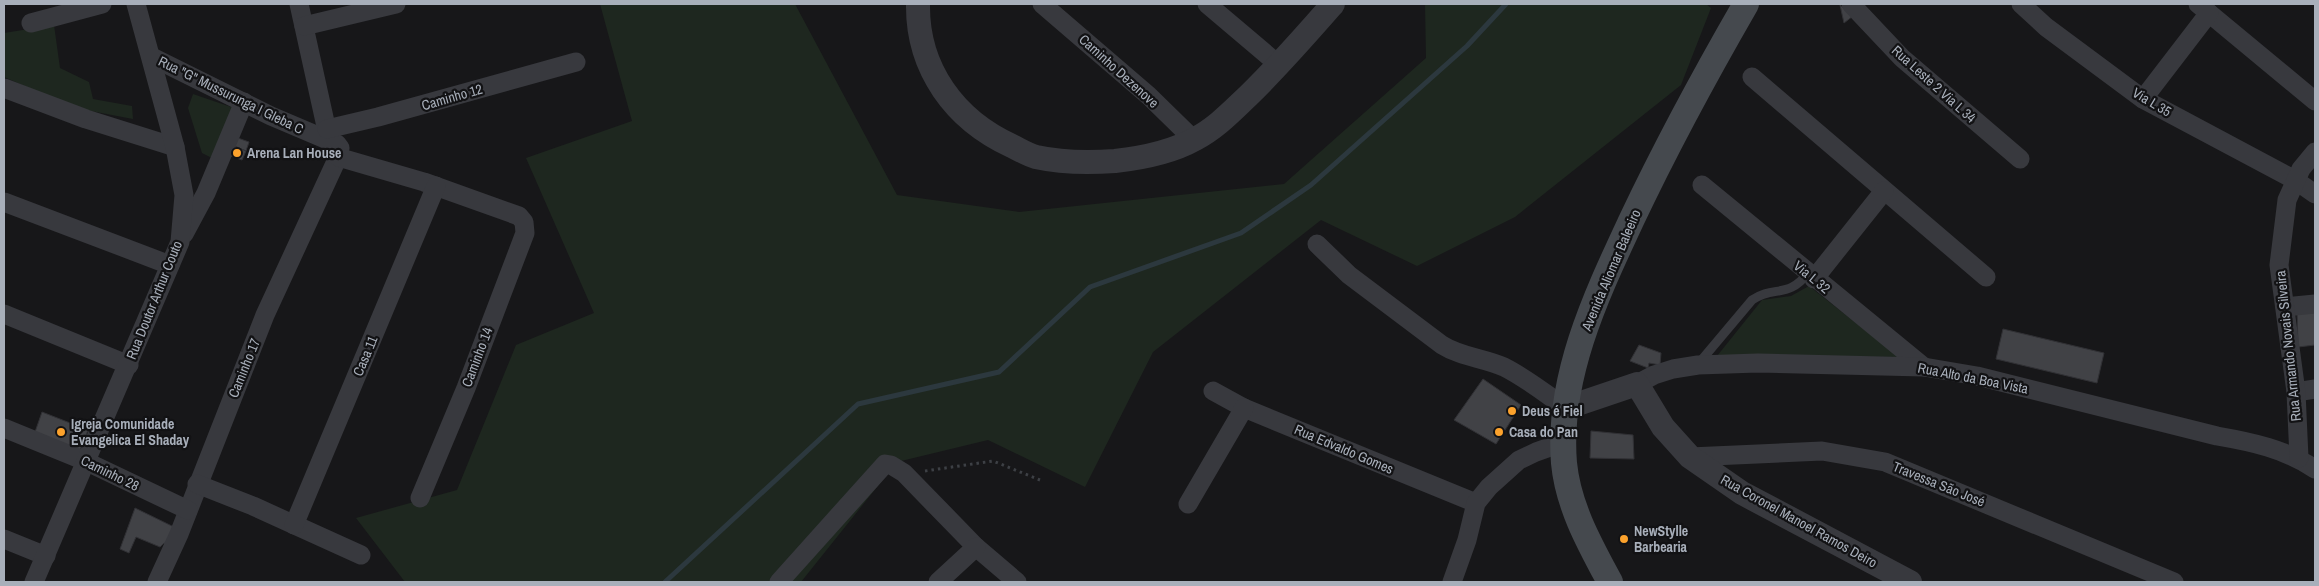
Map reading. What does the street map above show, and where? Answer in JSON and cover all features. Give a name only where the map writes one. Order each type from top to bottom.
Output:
[{"type":"main road","name":"Avenida Aliomar Baleeiro","points":[[1610,582],[1593,550],[1572,502],[1564,463],[1566,408],[1581,341],[1602,285],[1662,155],[1746,4]]},
{"type":"street","points":[[31,23],[102,4]]},
{"type":"street","name":"Rua Doutor Arthur Couto","points":[[34,582],[180,242],[184,195],[175,147],[136,4]]},
{"type":"street","points":[[298,4],[333,143]]},
{"type":"street","points":[[304,26],[396,4]]},
{"type":"street","points":[[918,4],[918,20],[926,55],[938,81],[958,110],[989,136],[1034,156],[1080,164],[1134,159],[1153,155],[1194,140],[1220,123],[1279,66],[1332,4]]},
{"type":"street","name":"Caminho Dezenove","points":[[1042,4],[1149,96],[1194,140]]},
{"type":"street","points":[[1207,4],[1279,66]]},
{"type":"street","name":"Rua Leste 2 Via L 34","points":[[1851,4],[1902,58],[2020,159]]},
{"type":"street","name":"Via L 35","points":[[2021,4],[2046,27],[2143,99],[2295,180],[2315,194]]},
{"type":"street","points":[[2143,99],[2203,8],[2315,101]]},
{"type":"street","name":"Rua \"G\" Mussurunga I Gleba C","points":[[152,57],[333,143],[436,186],[519,216]]},
{"type":"street","name":"Caminho 12","points":[[333,143],[378,117],[576,62]]},
{"type":"street","points":[[1752,77],[1986,276]]},
{"type":"street","points":[[4,88],[78,116],[175,147]]},
{"type":"street","points":[[180,242],[206,193],[244,102]]},
{"type":"street","name":"Caminho 17","points":[[157,582],[188,510],[333,143]]},
{"type":"street","name":"Rua Armando Novais Silveira","points":[[2299,458],[2296,392],[2279,265],[2287,200],[2301,169],[2315,152]]},
{"type":"street","name":"Via L 32","points":[[1702,185],[1811,276],[1924,366]]},
{"type":"street","name":"Casa 11","points":[[294,525],[436,186]]},
{"type":"street","points":[[1811,276],[1884,191]]},
{"type":"street","points":[[4,202],[170,265]]},
{"type":"street","name":"Caminho 14","points":[[420,498],[466,388],[525,233],[524,222],[519,216]]},
{"type":"street","points":[[1317,244],[1349,275],[1442,345],[1454,352],[1479,357],[1504,367],[1566,408]]},
{"type":"street","points":[[2285,307],[2315,304]]},
{"type":"street","points":[[4,314],[128,365]]},
{"type":"street","name":"Rua Alto da Boa Vista","points":[[1566,408],[1638,384],[1654,375],[1673,368],[1758,363],[1924,366],[1977,376],[2217,436],[2254,442],[2299,458],[2315,469]]},
{"type":"street","name":"Rua Coronel Manoel Ramos Deiro","points":[[1638,384],[1663,427],[1690,457],[1742,493],[1910,582]]},
{"type":"street","points":[[2296,392],[2315,389]]},
{"type":"street","name":"Rua Edvaldo Gomes","points":[[1213,391],[1244,408],[1476,503]]},
{"type":"street","points":[[1188,504],[1244,408]]},
{"type":"street","name":"Caminho 28","points":[[4,428],[85,461],[188,510]]},
{"type":"street","points":[[1452,582],[1467,540],[1476,503],[1504,471],[1536,452],[1564,442]]},
{"type":"street","name":"Travessa São José","points":[[1690,457],[1822,451],[1885,462],[2174,582]]},
{"type":"street","points":[[779,582],[885,464],[891,465],[904,473],[976,547],[1018,582]]},
{"type":"street","points":[[197,484],[361,555]]},
{"type":"street","points":[[4,539],[46,556]]},
{"type":"street","points":[[938,582],[976,547]]},
{"type":"lane","points":[[1698,366],[1752,300],[1759,295],[1792,289],[1811,276]]},
{"type":"path","points":[[904,473],[993,461],[1040,480]]},
{"type":"shaded area","points":[[600,4],[795,4],[897,195],[1019,212],[1284,184],[1426,58],[1425,4],[1706,4],[1711,8],[1681,85],[1515,217],[1417,266],[1321,220],[1153,352],[1085,487],[988,440],[897,462],[801,582],[405,582],[356,518],[457,490],[516,345],[594,313],[526,158],[632,121]]},
{"type":"shaded area","points":[[54,25],[60,68],[89,82],[93,99],[132,106],[133,119],[75,108],[4,77],[4,33]]},
{"type":"shaded area","points":[[193,94],[234,108],[216,160],[202,153],[188,108]]},
{"type":"shaded area","points":[[1809,286],[1899,357],[1717,356],[1762,300],[1791,296]]},
{"type":"building","points":[[1840,5],[1853,16],[1844,23]]},
{"type":"building","points":[[235,137],[249,142],[246,151],[232,145]]},
{"type":"building","name":"Arena Lan House","points":[[232,145],[246,151],[242,160],[228,155]]},
{"type":"building","points":[[2315,308],[2315,345],[2298,347],[2297,309]]},
{"type":"building","points":[[2003,329],[2104,353],[2097,383],[1996,359]]},
{"type":"building","points":[[1639,345],[1661,353],[1660,365],[1649,363],[1648,368],[1630,361]]},
{"type":"building","points":[[1483,379],[1521,405],[1496,444],[1454,420]]},
{"type":"building","name":"Igreja Comunidade Evangelica El Shaday","points":[[42,412],[88,430],[79,453],[34,435]]},
{"type":"building","points":[[1591,431],[1633,435],[1634,459],[1590,458]]},
{"type":"building","points":[[135,508],[176,528],[169,546],[164,543],[160,547],[136,537],[129,553],[120,549]]},
{"type":"waterway","points":[[665,582],[858,404],[999,372],[1090,287],[1241,233],[1311,185],[1467,46],[1506,4]]},
{"type":"place","name":"Arena Lan House","points":[[237,153]]},
{"type":"place","name":"Deus é Fiel","points":[[1512,411]]},
{"type":"place","name":"Igreja Comunidade Evangelica El Shaday","points":[[61,432]]},
{"type":"place","name":"Casa do Pan","points":[[1499,432]]},
{"type":"place","name":"NewStylle Barbearia","points":[[1624,539]]}]
